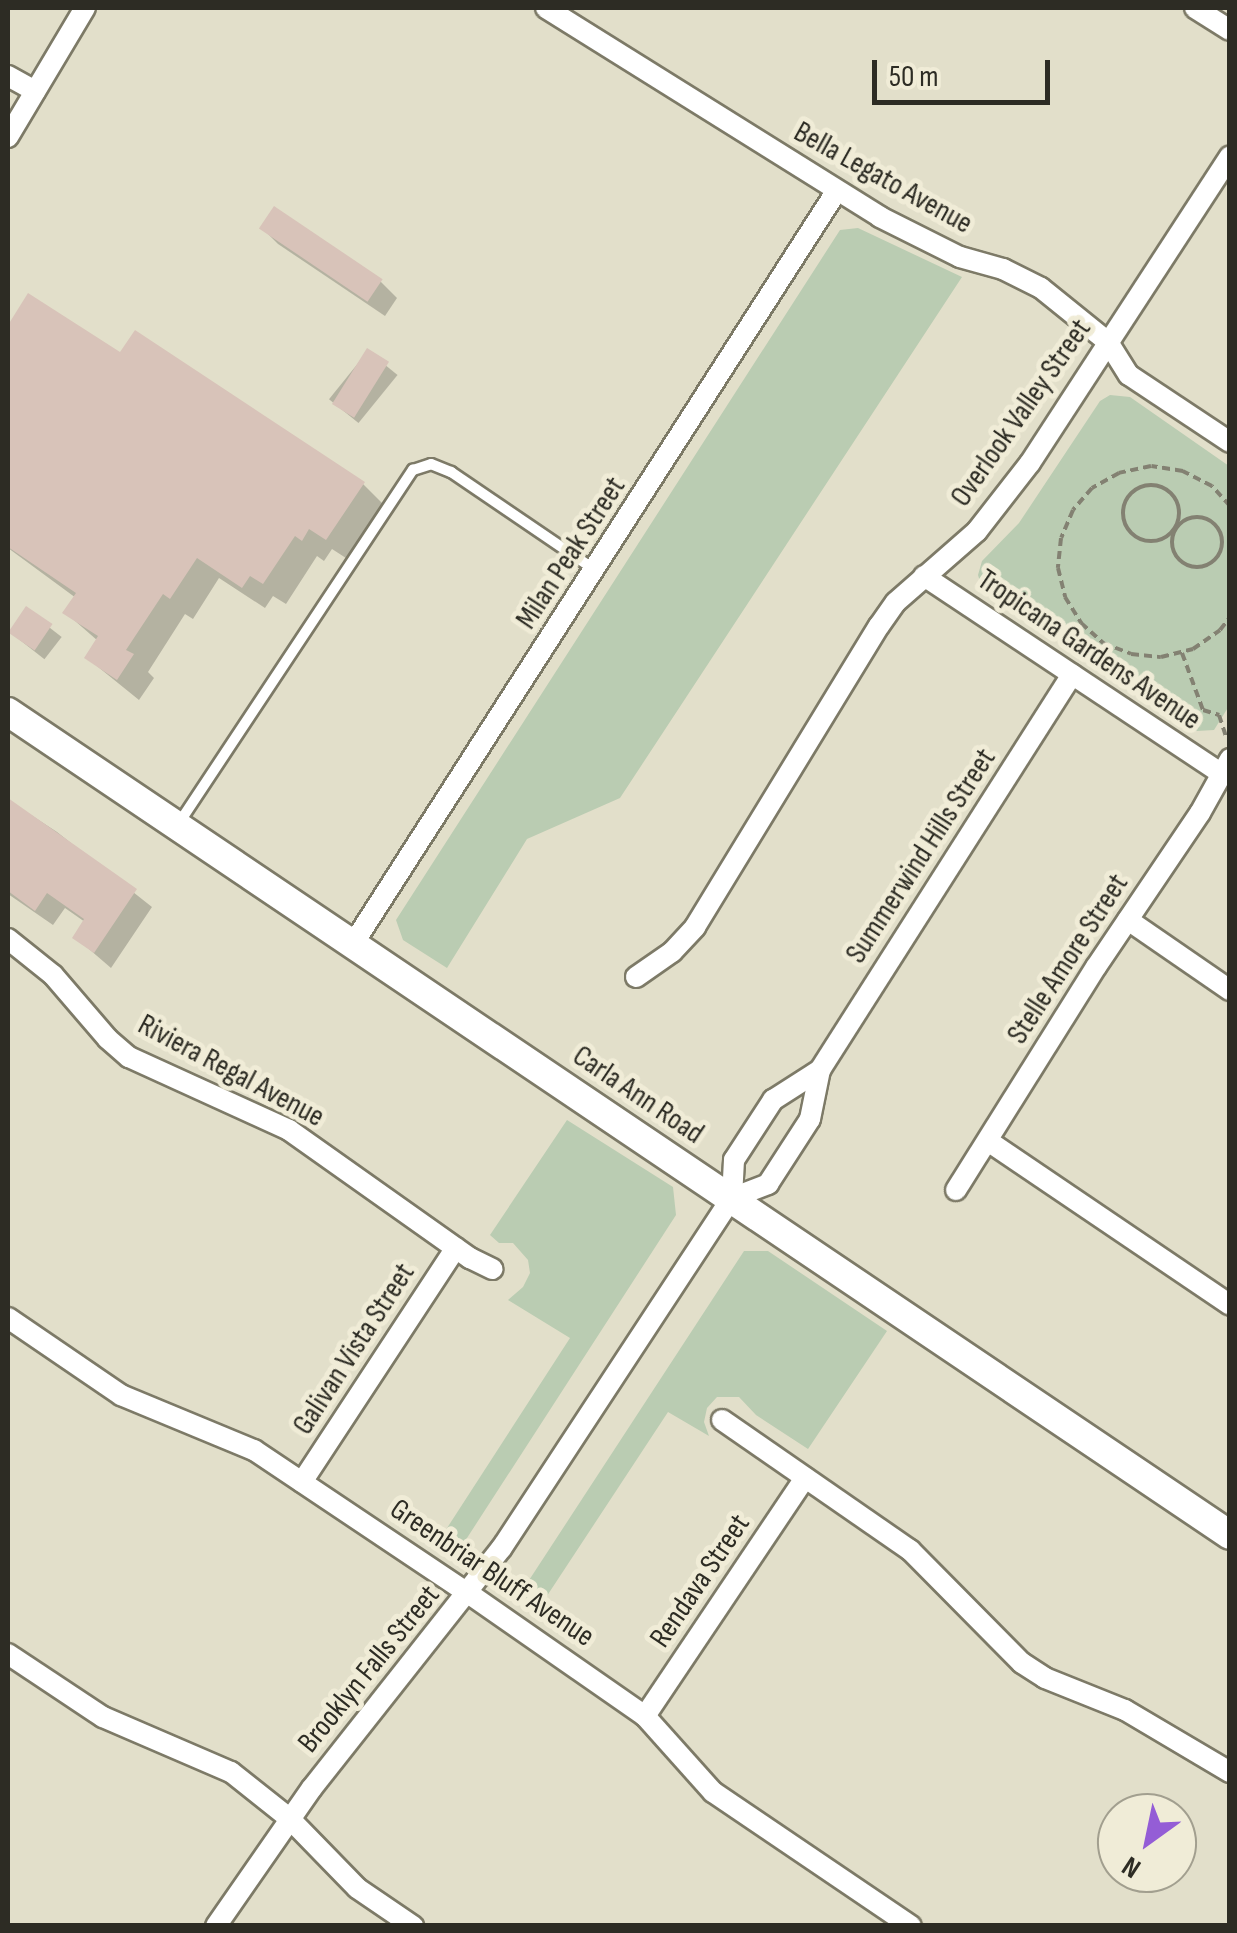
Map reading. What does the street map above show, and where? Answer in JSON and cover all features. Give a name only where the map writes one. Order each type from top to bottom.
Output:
[{"type":"street","points":[[8,136],[85,8]]},
{"type":"street","name":"Bella Legato Avenue","points":[[546,8],[836,192],[920,240],[1041,288],[1108,342],[1129,375],[1230,442]]},
{"type":"street","points":[[1194,8],[1230,30]]},
{"type":"street","points":[[8,76],[34,92]]},
{"type":"street","name":"Overlook Valley Street","points":[[636,977],[672,952],[695,928],[879,626],[924,576],[977,531],[1000,502],[1230,156]]},
{"type":"street","name":"Milan Peak Street","points":[[353,944],[836,192]]},
{"type":"street","name":"Tropicana Gardens Avenue","points":[[924,576],[1072,674],[1226,766]]},
{"type":"street","name":"Summerwind Hills Street","points":[[820,1070],[773,1100],[734,1160],[732,1198],[768,1184],[810,1119],[820,1070],[1072,674]]},
{"type":"street","name":"Carla Ann Road","points":[[8,712],[1230,1535]]},
{"type":"street","name":"Stelle Amore Street","points":[[956,1190],[1226,766]]},
{"type":"street","points":[[1128,920],[1230,990]]},
{"type":"street","name":"Riviera Regal Avenue","points":[[8,939],[53,975],[108,1039],[130,1057],[289,1130],[456,1248],[493,1269]]},
{"type":"street","points":[[988,1142],[1230,1305]]},
{"type":"street","name":"Brooklyn Falls Street","points":[[216,1926],[290,1819],[468,1593],[732,1198]]},
{"type":"street","name":"Galivan Vista Street","points":[[302,1482],[456,1248]]},
{"type":"street","name":"Greenbriar Bluff Avenue","points":[[8,1318],[121,1395],[254,1450],[468,1593],[645,1716],[696,1779],[911,1926]]},
{"type":"street","points":[[722,1420],[910,1550],[1022,1663],[1045,1678],[1126,1710],[1230,1772]]},
{"type":"street","name":"Rendava Street","points":[[645,1716],[805,1478]]},
{"type":"street","points":[[8,1654],[102,1717],[232,1772],[290,1819],[357,1888],[412,1926]]},
{"type":"lane","points":[[178,826],[413,470],[431,464],[451,472],[596,570]]},
{"type":"path","points":[[1230,506],[1212,486],[1183,472],[1150,466],[1119,473],[1092,488],[1073,510],[1061,538],[1061,582],[1080,623],[1103,643],[1131,654],[1161,657],[1181,652],[1220,630],[1230,617]]},
{"type":"path","points":[[1175,528],[1174,554],[1187,565],[1203,567],[1220,552],[1219,528],[1206,518],[1188,518],[1175,528],[1158,540],[1139,538],[1126,525],[1127,498],[1141,486],[1168,489],[1179,504],[1175,528]]},
{"type":"path","points":[[1181,652],[1204,710],[1219,715],[1230,745]]},
{"type":"green space","points":[[858,228],[962,277],[620,798],[527,839],[447,968],[403,940],[396,920],[840,230]]},
{"type":"green space","points":[[1110,395],[1130,397],[1229,466],[1229,706],[1214,730],[1197,731],[982,588],[978,575],[982,561],[1019,523],[1100,401]]},
{"type":"green space","points":[[567,1120],[673,1187],[676,1215],[456,1555],[438,1542],[570,1338],[508,1300],[523,1287],[530,1273],[528,1260],[513,1243],[499,1243],[490,1235]]},
{"type":"green space","points":[[744,1251],[768,1251],[887,1331],[808,1449],[756,1415],[739,1397],[717,1397],[707,1408],[704,1422],[709,1436],[668,1412],[539,1608],[520,1594]]},
{"type":"building","points":[[274,206],[383,279],[368,302],[259,228]]},
{"type":"building","points":[[28,293],[120,352],[135,330],[365,482],[326,540],[309,529],[302,541],[295,536],[263,584],[250,576],[242,588],[197,558],[170,599],[163,594],[126,650],[134,654],[117,680],[84,658],[98,636],[62,613],[76,593],[8,547],[8,325]]},
{"type":"building","points":[[367,348],[389,362],[354,418],[332,404]]},
{"type":"building","points":[[26,606],[53,624],[35,650],[8,633]]},
{"type":"building","points":[[8,798],[137,889],[94,953],[72,938],[84,919],[47,893],[35,911],[8,891]]}]
